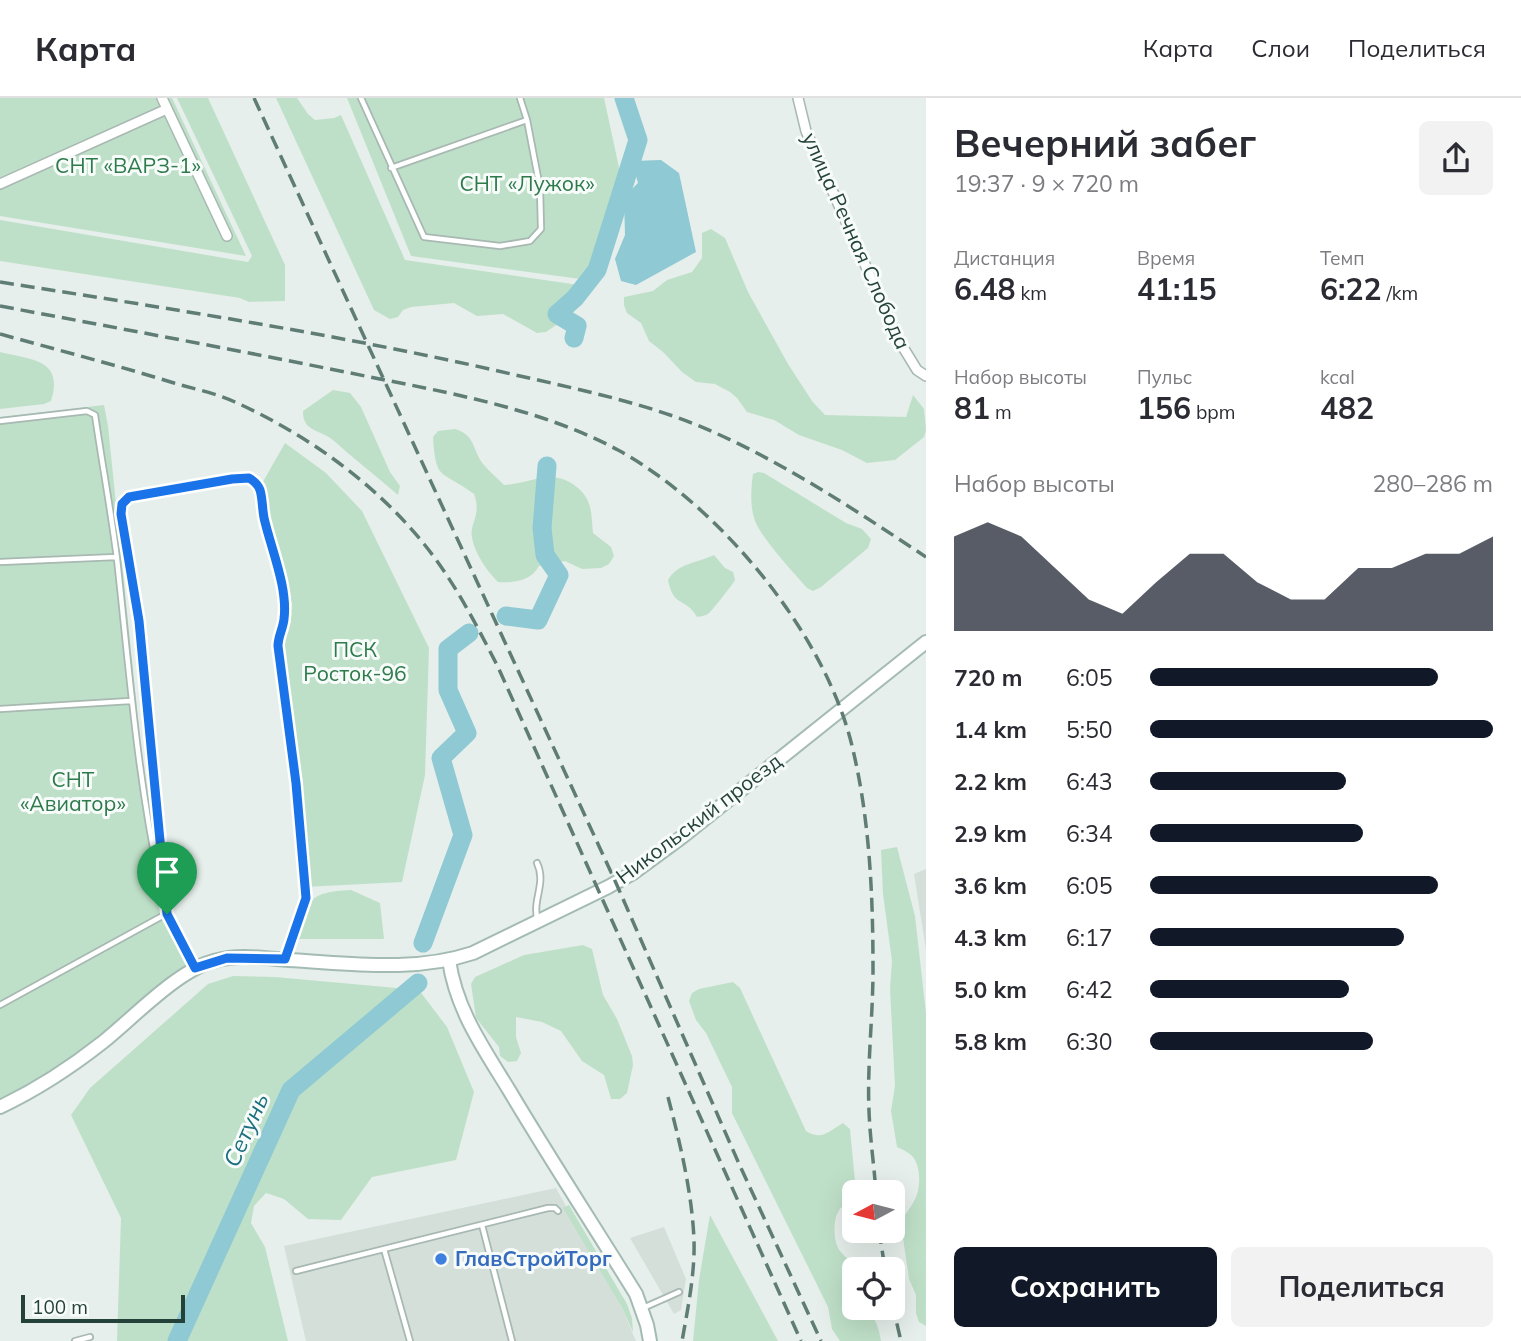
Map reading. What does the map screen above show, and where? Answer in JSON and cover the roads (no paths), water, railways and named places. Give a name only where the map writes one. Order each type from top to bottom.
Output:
[{"type":"main road","name":"Никольский проезд","points":[[195,968],[227,958],[397,966],[449,960],[473,954],[616,884],[659,855],[926,642]]},
{"type":"main road","points":[[449,960],[456,995],[468,1022],[614,1258],[642,1308],[650,1341]]},
{"type":"main road","points":[[0,1107],[40,1087],[195,968]]},
{"type":"street","points":[[162,98],[227,236]]},
{"type":"street","name":"улица Речная Слобода","points":[[798,98],[806,131],[898,339],[917,370],[926,376]]},
{"type":"street","points":[[0,184],[167,110]]},
{"type":"street","points":[[195,968],[167,914],[147,688],[121,514],[122,504],[129,497],[209,482],[249,478],[260,490],[264,520],[275,555],[283,598],[284,619],[278,635],[278,646],[291,743],[306,898],[285,959]]},
{"type":"lane","points":[[361,98],[424,237],[500,246],[530,241],[541,229],[540,188],[520,98]]},
{"type":"lane","points":[[391,169],[527,120]]},
{"type":"lane","points":[[0,421],[88,411],[95,415],[116,557],[130,701],[150,836],[167,914],[0,1004]]},
{"type":"lane","points":[[0,562],[116,557]]},
{"type":"lane","points":[[0,709],[130,701]]},
{"type":"lane","points":[[537,863],[542,874],[535,911],[538,921]]},
{"type":"lane","points":[[296,1271],[548,1208],[558,1211]]},
{"type":"lane","points":[[482,1225],[512,1341]]},
{"type":"lane","points":[[384,1249],[410,1341]]},
{"type":"lane","points":[[642,1308],[679,1292]]},
{"type":"lane","points":[[75,1341],[90,1337],[87,1341]]},
{"type":"water","points":[[661,160],[679,173],[696,252],[636,285],[621,281],[615,259],[625,235],[624,197],[638,183],[632,161]]},
{"type":"waterway","name":"Сетунь","points":[[574,338],[577,326],[557,314],[575,298],[597,270],[638,140],[624,98]]},
{"type":"waterway","name":"Сетунь","points":[[506,616],[538,620],[559,575],[545,555],[542,528],[547,466]]},
{"type":"waterway","name":"Сетунь","points":[[423,943],[463,835],[441,758],[467,733],[448,690],[448,649],[469,633]]},
{"type":"waterway","name":"Сетунь","points":[[177,1341],[291,1090],[418,983]]},
{"type":"railway","points":[[254,98],[616,883],[740,1166],[821,1341]]},
{"type":"railway","points":[[0,282],[371,344],[622,400],[697,425],[757,453],[843,503],[926,557]]},
{"type":"railway","points":[[0,306],[497,404],[559,424],[618,450],[656,474],[694,504],[730,539],[764,578],[794,619],[820,662],[840,706],[853,750],[867,832],[871,887],[873,970],[869,1093],[875,1180]]},
{"type":"railway","points":[[0,334],[213,394],[261,415],[288,429],[338,462],[384,501],[424,544],[455,588],[498,667],[801,1341]]},
{"type":"railway","points":[[668,1097],[681,1150],[693,1222],[692,1278],[682,1341]]},
{"type":"railway","points":[[881,1243],[883,1257]]},
{"type":"railway","points":[[896,1320],[901,1341]]},
{"type":"place","name":"ГлавСтройТорг","points":[[441,1259]]},
{"type":"park label","name":"СНТ «ВАРЗ-1»","points":[[128,166]]},
{"type":"park label","name":"СНТ «Лужок»","points":[[527,184]]},
{"type":"park label","name":"ПСК Росток-96","points":[[355,662]]},
{"type":"park label","name":"СНТ «Авиатор»","points":[[73,792]]}]
